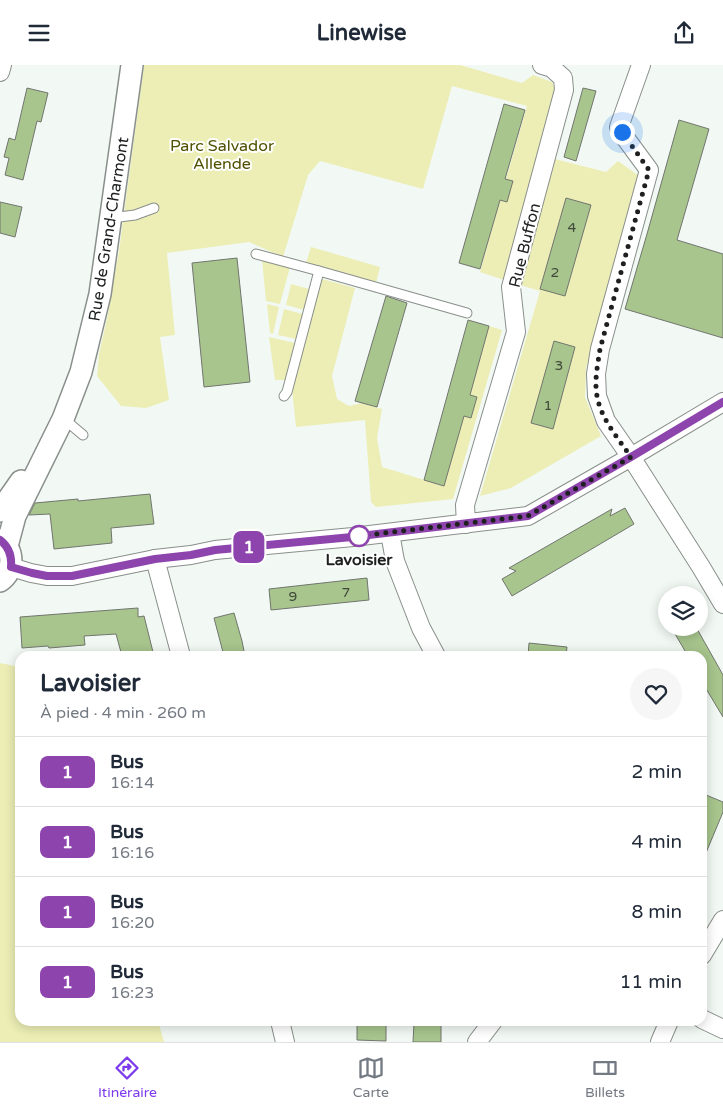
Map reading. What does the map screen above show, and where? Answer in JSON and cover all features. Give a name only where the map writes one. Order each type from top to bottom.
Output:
[{"type":"street","points":[[0,72],[2,65]]},
{"type":"street","name":"Rue de Grand-Charmont","points":[[4,559],[16,516],[63,419],[81,372],[100,294],[132,65]]},
{"type":"street","name":"Rue Buffon","points":[[466,524],[465,505],[516,332],[511,287],[564,90],[563,78],[552,68],[542,65]]},
{"type":"street","points":[[641,65],[620,127],[649,170],[600,349],[596,374],[597,396],[606,421],[631,457],[723,604]]},
{"type":"street","points":[[4,559],[32,573],[47,576],[72,576],[155,559],[215,550],[390,533],[528,516],[631,457],[723,401]]},
{"type":"street","name":"Rue de Grand-Charmont","points":[[0,511],[63,419]]},
{"type":"street","points":[[390,533],[395,561],[421,628],[433,651]]},
{"type":"street","points":[[155,559],[180,651]]},
{"type":"street","points":[[707,947],[723,920]]},
{"type":"street","points":[[707,1021],[723,1029]]},
{"type":"street","points":[[281,1026],[285,1042]]},
{"type":"street","points":[[477,1042],[489,1026]]},
{"type":"street","points":[[660,1042],[667,1026]]},
{"type":"lane","points":[[111,219],[135,215],[154,208]]},
{"type":"lane","points":[[256,254],[467,313]]},
{"type":"lane","points":[[284,397],[319,271]]},
{"type":"lane","points":[[63,419],[83,435]]},
{"type":"green space","name":"Parc Salvador Allende","points":[[144,65],[460,65],[522,83],[533,75],[552,82],[557,92],[504,280],[480,272],[500,200],[507,201],[512,181],[506,179],[527,106],[452,86],[423,189],[320,161],[308,175],[283,257],[249,242],[167,253],[175,335],[160,337],[169,400],[146,408],[121,406],[97,376],[99,354],[119,251]]},
{"type":"green space","points":[[555,159],[606,172],[618,161],[642,178],[586,368],[585,397],[601,436],[511,488],[480,496],[540,291],[520,285]]},
{"type":"green space","points":[[311,247],[380,267],[376,283],[306,263]]},
{"type":"green space","points":[[262,259],[290,267],[280,304],[266,301]]},
{"type":"green space","points":[[322,279],[355,288],[332,376],[337,399],[349,406],[362,403],[382,409],[377,438],[382,467],[444,486],[464,416],[471,418],[470,395],[489,326],[502,330],[453,499],[376,507],[371,502],[365,420],[296,427],[292,389]]},
{"type":"green space","points":[[291,284],[309,289],[304,310],[286,305]]},
{"type":"green space","points":[[267,304],[279,307],[273,334],[270,333]]},
{"type":"green space","points":[[284,309],[303,314],[296,339],[278,335]]},
{"type":"green space","points":[[269,337],[295,343],[286,380],[275,380]]},
{"type":"green space","points":[[0,663],[15,666],[15,1026],[159,1026],[164,1042],[0,1042]]},
{"type":"building","points":[[27,88],[48,93],[41,122],[37,121],[23,180],[5,175],[9,158],[4,157],[9,138],[15,140]]},
{"type":"building","points":[[583,88],[596,91],[576,161],[564,157]]},
{"type":"building","points":[[504,104],[525,110],[505,179],[513,181],[507,202],[500,200],[480,269],[459,263]]},
{"type":"building","points":[[679,120],[709,129],[677,240],[723,254],[723,338],[625,309]]},
{"type":"building","points":[[566,198],[591,205],[565,296],[540,289]]},
{"type":"building","points":[[0,202],[22,207],[15,237],[0,233]]},
{"type":"building","points":[[237,258],[250,382],[204,387],[192,263]]},
{"type":"building","points":[[386,296],[407,303],[377,407],[355,401]]},
{"type":"building","points":[[468,320],[489,326],[470,395],[477,397],[471,418],[464,416],[444,486],[424,480]]},
{"type":"building","points":[[554,341],[575,347],[553,429],[531,423]]},
{"type":"building","points":[[150,494],[154,524],[111,528],[112,543],[54,549],[50,514],[29,515],[35,503]]},
{"type":"building","points":[[625,508],[634,524],[512,596],[502,579],[516,571],[509,568],[612,509],[610,516]]},
{"type":"building","points":[[367,578],[369,600],[271,610],[269,589]]},
{"type":"building","points":[[138,608],[138,617],[144,616],[153,651],[121,651],[116,634],[84,636],[85,645],[22,648],[20,617]]},
{"type":"building","points":[[234,613],[244,651],[223,651],[214,618]]},
{"type":"building","points":[[676,636],[701,636],[723,675],[723,717],[707,690],[707,651],[685,651]]},
{"type":"building","points":[[529,643],[567,647],[567,651],[528,651]]},
{"type":"building","points":[[707,795],[723,802],[723,812],[707,850]]},
{"type":"building","points":[[357,1026],[386,1026],[386,1041],[357,1040]]},
{"type":"building","points":[[414,1026],[441,1026],[441,1042],[413,1042]]},
{"type":"bus line","name":"1","points":[[0,540],[10,553],[11,567],[47,576],[72,576],[155,559],[215,550],[352,537],[528,516],[723,402]]},
{"type":"place","name":"Lavoisier","points":[[359,536]]},
{"type":"route","points":[[359,536],[528,516],[631,457],[606,421],[597,396],[596,374],[600,349],[649,170],[622,132]]}]
